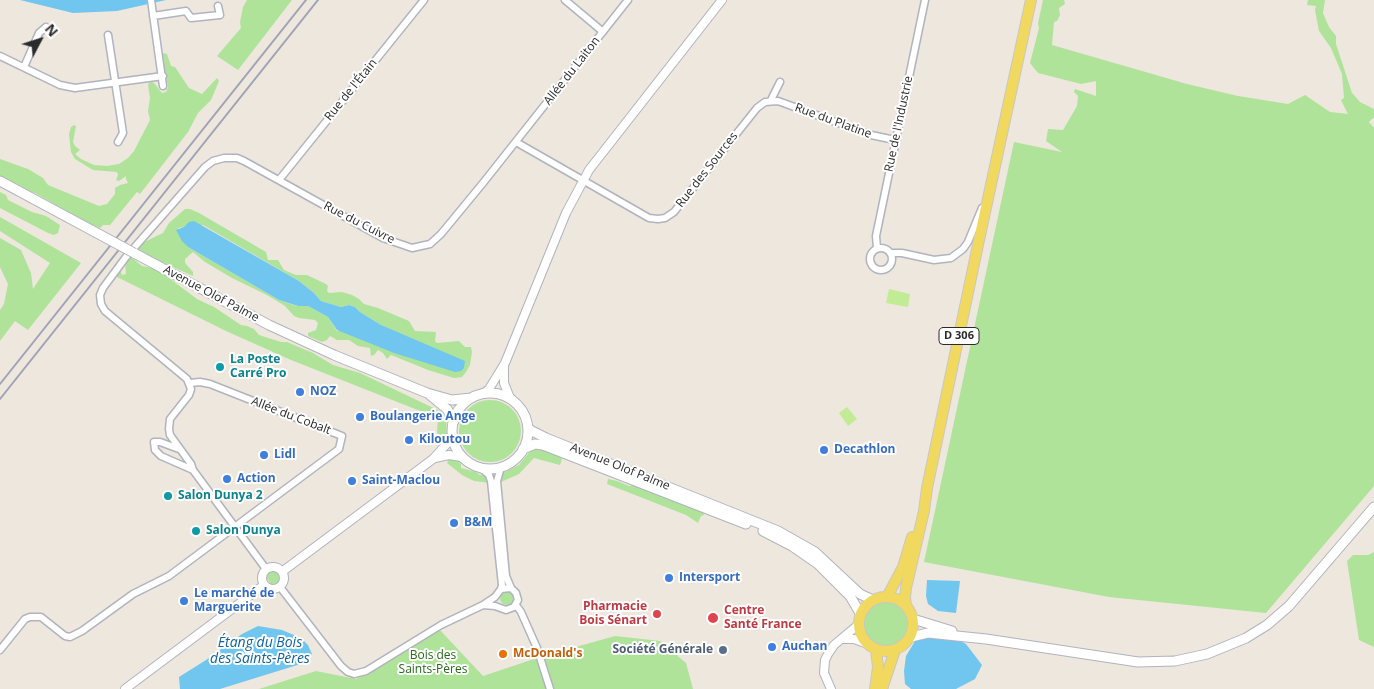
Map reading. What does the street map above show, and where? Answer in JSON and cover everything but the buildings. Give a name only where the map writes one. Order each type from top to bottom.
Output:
[{"type":"main road","name":"D 306","points":[[906,606],[906,588],[924,511],[927,488],[1031,0]]},
{"type":"main road","name":"Avenue Olof Palme","points":[[0,181],[269,325],[334,355],[428,393],[452,400],[471,398]]},
{"type":"main road","name":"Avenue Olof Palme","points":[[428,393],[447,409],[454,420]]},
{"type":"main road","points":[[484,393],[510,398],[522,411],[528,428],[527,439],[523,449],[516,458],[501,467],[487,469],[468,462],[458,451],[453,437],[454,420],[460,407],[471,398],[484,393]]},
{"type":"main road","name":"Avenue Olof Palme","points":[[528,428],[532,432],[712,508]]},
{"type":"main road","name":"Avenue Olof Palme","points":[[523,449],[535,444],[543,444],[712,508]]},
{"type":"main road","name":"D 306","points":[[887,597],[903,567],[920,505],[927,488]]},
{"type":"main road","points":[[911,637],[913,619],[906,606],[894,598],[887,597],[873,600],[860,613],[858,625],[865,643],[876,650],[886,652],[902,646],[911,637],[928,633],[986,639],[1138,662],[1175,661],[1215,652],[1257,632],[1290,606],[1374,507]]},
{"type":"main road","points":[[712,508],[778,530],[803,544],[825,560],[860,594],[873,600]]},
{"type":"main road","points":[[712,508],[768,533],[802,552],[818,564],[840,586],[856,605],[860,613]]},
{"type":"main road","points":[[913,619],[986,639]]},
{"type":"main road","points":[[875,689],[878,666],[876,650]]},
{"type":"main road","points":[[882,689],[895,650]]},
{"type":"street","points":[[151,0],[163,86]]},
{"type":"street","name":"Rue de l'Étain","points":[[279,180],[424,0]]},
{"type":"street","points":[[565,0],[602,31]]},
{"type":"street","name":"Allée du Laiton","points":[[516,142],[628,0]]},
{"type":"street","points":[[484,393],[490,389],[505,364],[566,213],[583,180],[610,142],[722,0]]},
{"type":"street","name":"Rue de l'Industrie","points":[[877,248],[876,236],[925,0]]},
{"type":"street","points":[[153,13],[186,11],[191,18],[220,14],[218,6]]},
{"type":"street","points":[[24,67],[39,33],[46,27]]},
{"type":"street","points":[[108,35],[123,133],[118,142]]},
{"type":"street","points":[[0,56],[67,87],[75,88],[163,76]]},
{"type":"street","points":[[771,100],[780,82]]},
{"type":"street","name":"Rue des Sources","points":[[583,180],[649,218],[665,218],[676,209],[757,108],[771,100]]},
{"type":"street","name":"Rue du Platine","points":[[771,100],[871,135],[895,140]]},
{"type":"street","points":[[516,142],[583,180]]},
{"type":"street","name":"Rue du Cuivre","points":[[190,383],[182,374],[105,311],[101,304],[100,295],[126,257],[209,163],[224,158],[237,158],[383,238],[404,246],[419,247],[430,244],[441,234],[516,142]]},
{"type":"street","points":[[891,253],[892,263],[889,267],[885,270],[875,269],[870,260],[873,251],[877,248],[882,248],[891,253],[902,253],[934,260],[951,258],[958,254],[963,250],[972,235],[991,183]]},
{"type":"street","points":[[505,364],[504,383],[510,398]]},
{"type":"street","points":[[190,383],[189,395],[170,418],[170,435],[193,470],[266,569]]},
{"type":"street","name":"Allée du Cobalt","points":[[190,383],[210,384],[342,436],[339,449],[235,528]]},
{"type":"street","points":[[283,571],[433,459],[453,437]]},
{"type":"street","points":[[179,449],[160,442],[154,442],[155,450],[161,456],[193,470]]},
{"type":"street","points":[[433,459],[449,455],[457,456],[468,462]]},
{"type":"street","points":[[280,587],[341,666],[354,674],[366,671],[441,625],[483,605],[496,596],[502,585],[491,481],[489,475],[480,467]]},
{"type":"street","points":[[483,605],[506,610],[514,607],[518,596],[511,588],[506,576],[497,481],[501,467]]},
{"type":"street","points":[[0,650],[25,619],[36,616],[42,617],[65,636],[70,637],[82,631],[133,594],[169,576],[235,528]]},
{"type":"street","points":[[264,585],[262,576],[266,569],[275,567],[283,571]]},
{"type":"street","points":[[264,585],[272,589],[280,587],[285,580],[283,571]]},
{"type":"street","points":[[125,689],[264,585]]},
{"type":"street","points":[[501,589],[511,588]]},
{"type":"street","points":[[496,596],[496,602],[499,607]]},
{"type":"street","points":[[516,604],[537,648],[550,689]]},
{"type":"street","points":[[831,689],[824,673],[825,660],[834,644],[843,639],[858,625]]},
{"type":"street","points":[[843,639],[854,639],[865,643]]},
{"type":"green space","points":[[247,0],[292,0],[238,70],[217,56],[241,28],[240,22],[243,7]]},
{"type":"green space","points":[[1043,0],[1064,0],[1065,4],[1059,8],[1060,15],[1057,21],[1054,22],[1052,45],[1187,84],[1238,96],[1288,104],[1305,95],[1330,112],[1348,114],[1341,100],[1344,98],[1342,74],[1331,48],[1319,31],[1316,6],[1307,5],[1308,0],[1325,0],[1323,13],[1329,27],[1336,36],[1336,44],[1352,93],[1360,102],[1374,109],[1374,117],[1369,122],[1374,128],[1374,486],[1266,613],[1109,597],[924,562],[1014,142],[1062,152],[1046,141],[1048,129],[1063,130],[1077,106],[1078,96],[1074,92],[1075,89],[1096,96],[1096,81],[1081,84],[1038,73],[1030,63],[1039,28],[1038,23]]},
{"type":"green space","points":[[167,54],[171,66],[175,67],[189,88],[202,94],[217,78],[219,81],[211,100],[198,113],[188,132],[140,194],[137,192],[110,225],[103,225],[100,228],[94,227],[35,193],[27,192],[0,176],[0,159],[28,169],[43,178],[48,185],[99,206],[107,204],[115,194],[115,188],[128,183],[126,176],[119,181],[116,180],[117,172],[93,170],[75,159],[71,152],[69,134],[71,127],[76,126],[73,142],[80,150],[75,154],[81,159],[94,165],[107,166],[119,164],[128,158],[134,151],[150,120],[148,85],[150,81],[162,93],[166,92],[168,87],[161,55]]},
{"type":"green space","points":[[0,192],[6,195],[8,200],[32,212],[46,216],[60,225],[58,233],[54,235],[48,233],[0,208]]},
{"type":"green space","points":[[185,209],[199,213],[266,252],[268,260],[278,260],[284,270],[296,275],[307,275],[326,284],[329,293],[342,292],[352,295],[364,304],[409,321],[415,331],[436,332],[435,341],[437,343],[459,341],[465,347],[471,347],[470,365],[462,377],[454,378],[391,355],[387,359],[378,350],[371,356],[370,348],[358,346],[349,340],[337,340],[330,336],[322,342],[308,336],[308,333],[316,330],[318,323],[315,320],[294,316],[285,306],[232,278],[205,262],[193,252],[185,259],[185,263],[193,272],[193,276],[135,250],[140,244],[163,233],[169,223]],"holes":[[[203,225],[299,281],[321,301],[341,307],[349,305],[355,307],[381,325],[337,331],[328,317],[308,306],[297,306],[279,300],[188,247],[178,228]]]},
{"type":"green space","points":[[0,217],[81,263],[28,330],[15,321],[0,341],[0,310],[4,304],[8,284],[0,267],[0,238],[21,250],[31,273],[33,289],[50,263],[0,231]]},
{"type":"green space","points":[[130,256],[142,266],[157,269],[197,299],[214,307],[241,325],[254,329],[259,335],[287,342],[313,353],[333,365],[360,373],[446,414],[447,443],[440,447],[437,431],[438,418],[291,360],[226,331],[115,276],[120,270],[122,275],[126,274],[125,263]]},
{"type":"green space","points":[[889,289],[910,294],[908,307],[886,303]]},
{"type":"green space","points":[[484,400],[496,400],[512,409],[519,419],[521,431],[519,443],[512,453],[496,462],[484,462],[473,457],[464,448],[459,437],[459,425],[464,414],[473,405]]},
{"type":"green space","points":[[847,407],[857,419],[848,426],[839,413]]},
{"type":"green space","points":[[538,446],[559,456],[562,459],[560,465],[534,458],[519,474],[501,482],[499,480],[501,474],[519,465],[531,450]]},
{"type":"green space","points":[[449,459],[458,460],[461,468],[480,475],[488,474],[490,483],[474,481],[462,475],[447,463]]},
{"type":"green space","points":[[608,479],[629,486],[636,485],[667,495],[703,512],[704,515],[701,516],[698,523],[686,515],[607,484]]},
{"type":"green space","points":[[1374,552],[1374,647],[1359,640],[1347,561],[1353,555],[1368,555]]},
{"type":"green space","points":[[273,570],[278,571],[281,578],[280,583],[273,587],[268,585],[270,583],[268,579],[265,581],[265,578],[266,573]]},
{"type":"green space","points":[[504,591],[510,591],[514,598],[510,605],[504,605],[500,601],[500,595]]},
{"type":"green space","points":[[887,601],[900,605],[906,611],[910,624],[906,637],[900,643],[887,647],[874,643],[868,637],[864,624],[868,611],[874,605]]},
{"type":"green space","name":"Bois des Saints-Pères","points":[[439,629],[483,676],[540,657],[615,636],[660,641],[686,663],[693,689],[259,689],[316,671],[356,679]]},
{"type":"water","points":[[20,0],[166,0],[117,11],[73,13]]},
{"type":"water","points":[[194,221],[299,281],[321,301],[341,307],[349,305],[355,307],[381,325],[465,361],[464,368],[461,371],[455,372],[394,353],[337,330],[328,317],[308,306],[298,306],[279,300],[188,247],[176,230]]},
{"type":"water","points":[[927,580],[960,581],[956,613],[938,611],[928,604],[926,596]]},
{"type":"water","name":"Étang du Bois des Saints-Pères","points":[[258,626],[282,630],[301,638],[308,645],[312,654],[307,662],[220,689],[180,689],[179,677],[242,634]]},
{"type":"water","points":[[925,637],[955,638],[966,644],[982,665],[975,679],[956,689],[911,689],[905,684],[906,656],[915,641]]},
{"type":"railway","points":[[0,384],[306,0]]},
{"type":"railway","points":[[0,399],[318,0]]},
{"type":"place","name":"La Poste Carré Pro","points":[[220,367]]},
{"type":"place","name":"NOZ","points":[[300,392]]},
{"type":"place","name":"Boulangerie Ange","points":[[360,417]]},
{"type":"place","name":"Kiloutou","points":[[409,440]]},
{"type":"place","name":"Decathlon","points":[[824,450]]},
{"type":"place","name":"Lidl","points":[[264,455]]},
{"type":"place","name":"Action","points":[[227,479]]},
{"type":"place","name":"Saint-Maclou","points":[[352,481]]},
{"type":"place","name":"Salon Dunya 2","points":[[168,496]]},
{"type":"place","name":"B&M","points":[[454,523]]},
{"type":"place","name":"Salon Dunya","points":[[196,531]]},
{"type":"place","name":"Intersport","points":[[669,578]]},
{"type":"place","name":"Le marché de Marguerite","points":[[184,601]]},
{"type":"place","name":"Pharmacie Bois Sénart","points":[[657,614]]},
{"type":"place","name":"Centre Santé France","points":[[713,618]]},
{"type":"place","name":"Auchan","points":[[772,647]]},
{"type":"place","name":"Société Générale","points":[[723,650]]},
{"type":"place","name":"McDonald's","points":[[503,654]]}]
